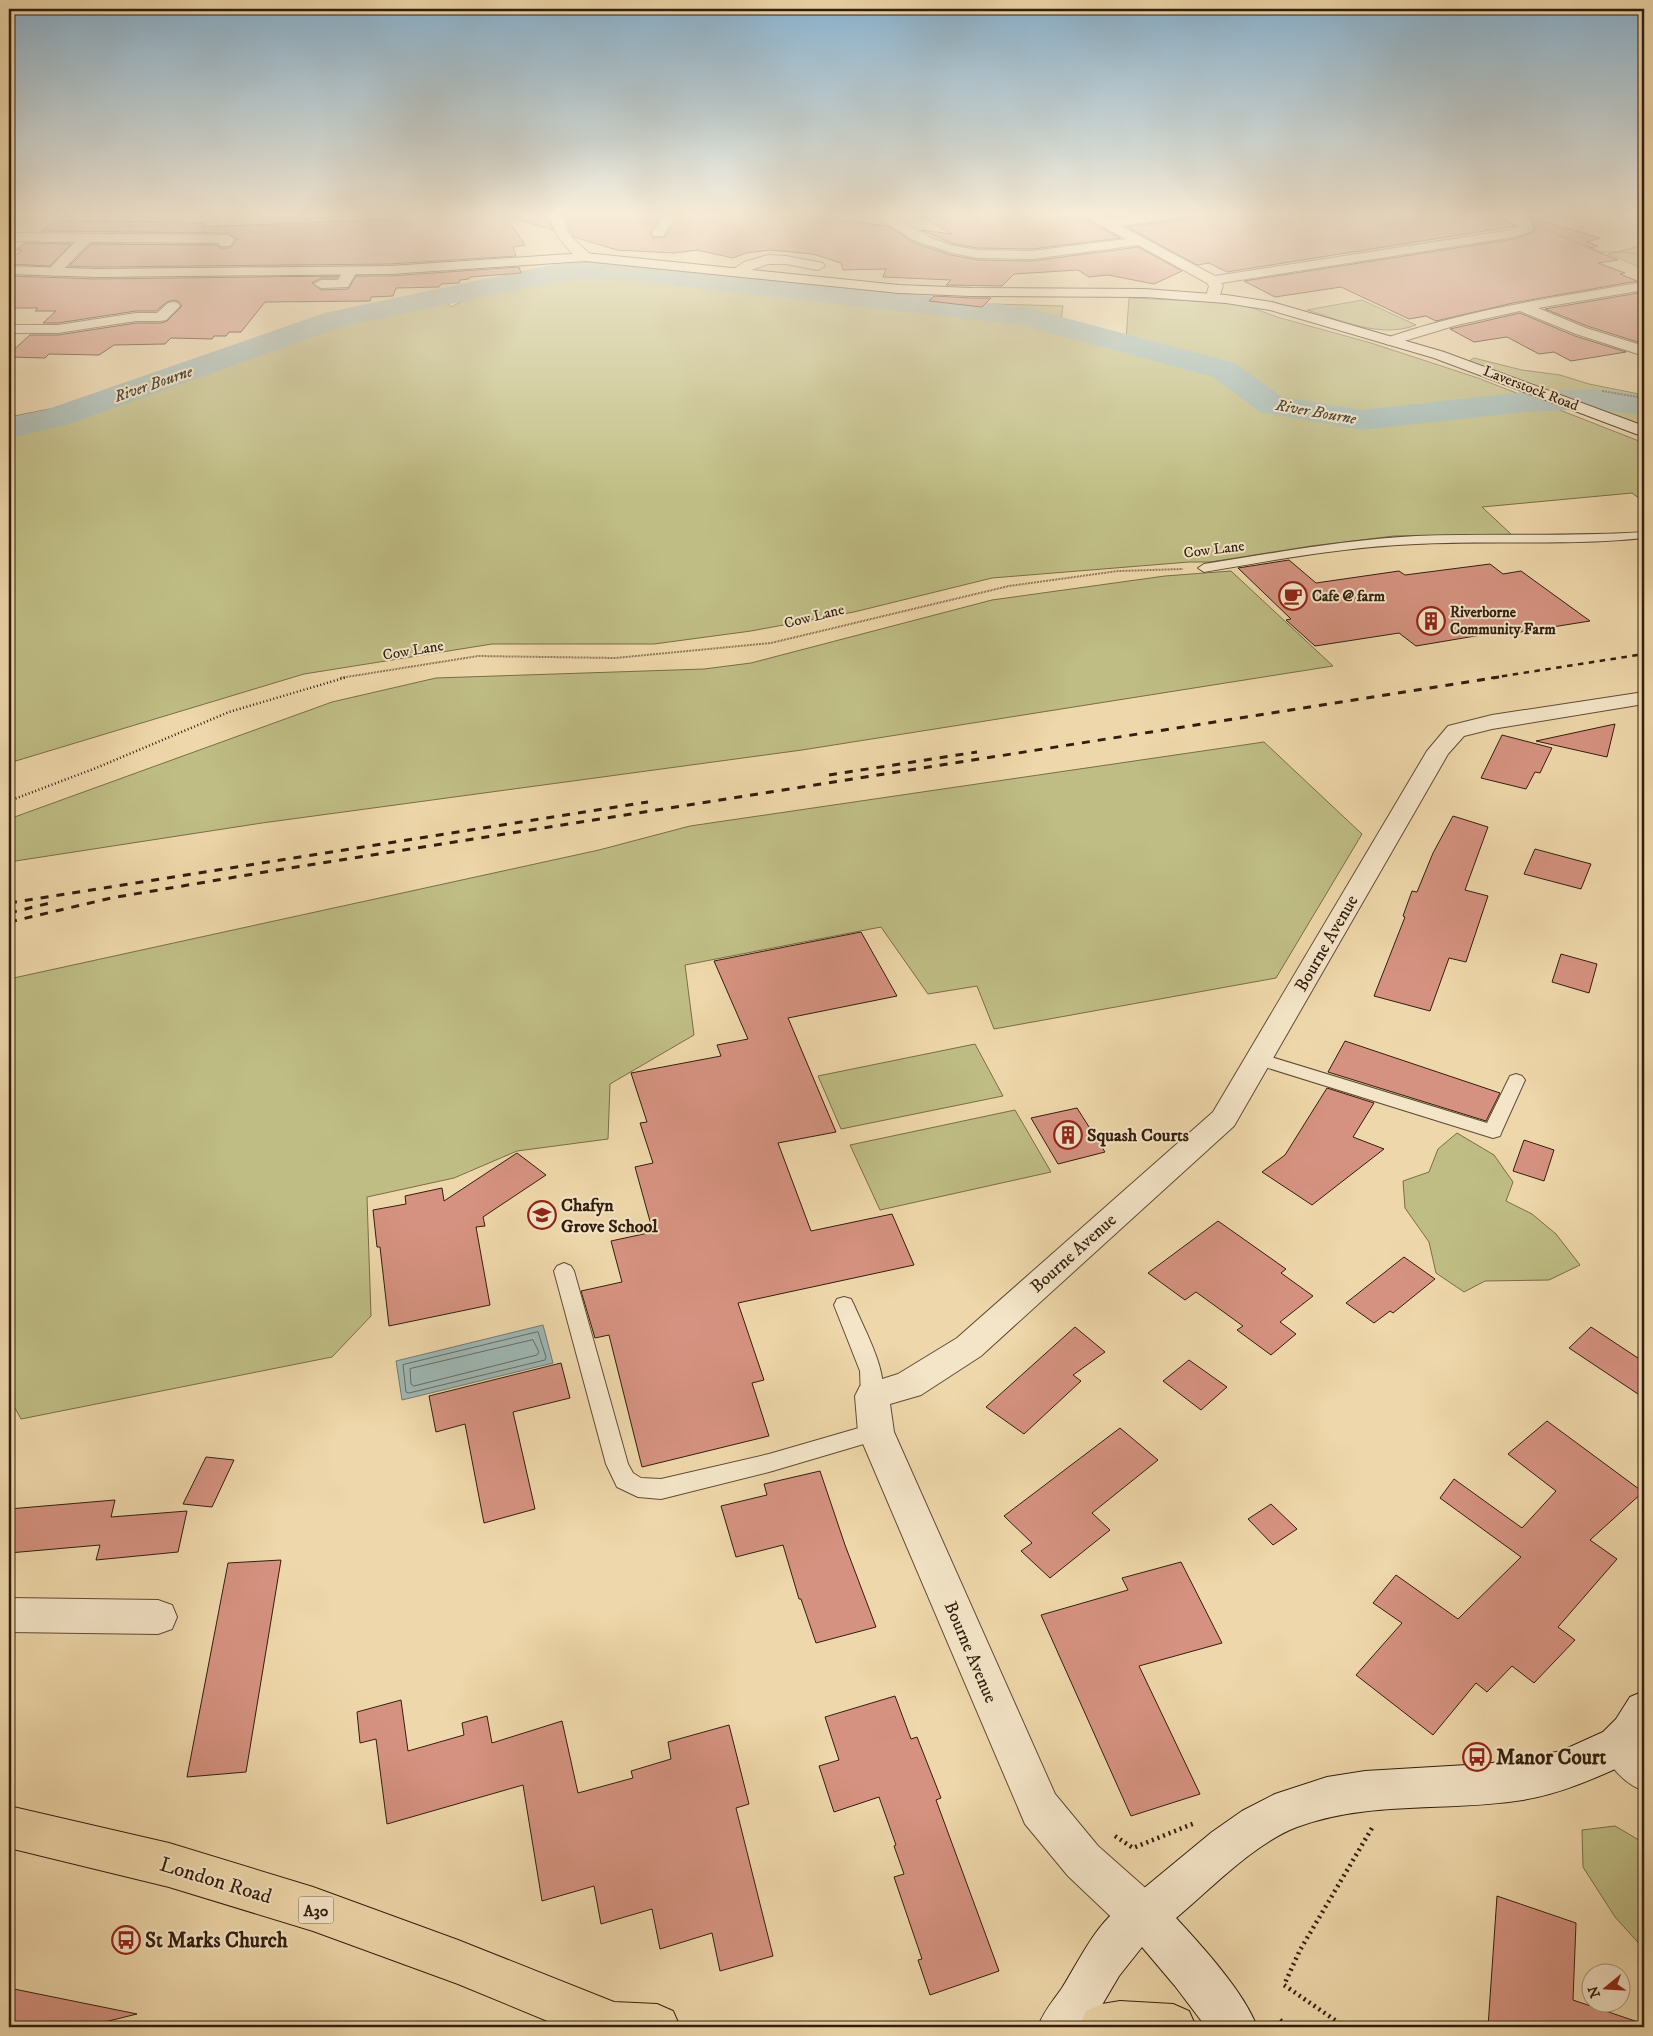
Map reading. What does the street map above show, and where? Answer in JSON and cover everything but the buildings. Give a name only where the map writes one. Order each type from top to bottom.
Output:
[{"type":"highway","name":"London Road","points":[[9,1827],[169,1865],[313,1909],[629,2026]]},
{"type":"highway","points":[[1102,2027],[1148,2024],[1173,2027]]},
{"type":"street","points":[[9,329],[58,329],[136,317],[158,321],[172,307]]},
{"type":"street","name":"Laverstock Road","points":[[1275,307],[1465,364],[1644,432]]},
{"type":"street","points":[[1391,341],[1420,330],[1453,321],[1529,307]]},
{"type":"street","points":[[1524,308],[1581,331],[1644,351]]},
{"type":"street","name":"Bourne Avenue","points":[[1234,2027],[1200,1979],[1168,1940],[1083,1861],[1040,1809],[876,1432],[872,1396],[909,1385],[969,1347],[1224,1119],[1438,750],[1456,731],[1492,722],[1644,698]]},
{"type":"street","points":[[9,1615],[158,1617]]},
{"type":"street","points":[[1061,2027],[1078,2006],[1106,1956],[1120,1938],[1199,1868],[1262,1822],[1289,1809],[1324,1797],[1373,1790],[1527,1778],[1583,1764],[1632,1758],[1644,1710]]},
{"type":"lane","name":"Cow Lane","points":[[1204,568],[1345,546],[1416,540],[1573,540],[1644,535]]},
{"type":"lane","points":[[1258,1059],[1493,1131],[1516,1080]]},
{"type":"lane","points":[[564,1271],[617,1464],[625,1480],[638,1487],[661,1489],[704,1480],[876,1432]]},
{"type":"lane","points":[[844,1305],[871,1371],[872,1396]]},
{"type":"path","points":[[1637,397],[1644,395]]},
{"type":"path","name":"Cow Lane","points":[[9,801],[96,768],[229,712],[341,678],[478,656],[616,658],[771,643],[1009,586],[1118,571],[1204,568]]},
{"type":"path","points":[[1345,2027],[1284,1985],[1300,1950],[1374,1824],[1373,1790]]},
{"type":"path","points":[[1280,2020],[1290,2027]]},
{"type":"shaded area","points":[[412,307],[897,307],[982,319],[990,307],[1063,307],[1061,321],[1126,339],[1128,307],[1250,307],[1277,317],[1371,343],[1478,378],[1644,443],[1644,502],[1632,493],[1482,507],[1512,535],[1394,536],[1311,546],[1210,562],[1189,562],[992,578],[854,612],[751,631],[654,644],[492,644],[304,674],[9,763],[9,417],[95,400],[104,406],[344,322]]},
{"type":"shaded area","points":[[1323,307],[1377,307],[1416,325],[1403,329],[1375,329],[1347,323],[1307,310]]},
{"type":"shaded area","points":[[1474,358],[1522,370],[1560,375],[1589,384],[1644,395],[1644,426],[1469,361]]},
{"type":"shaded area","points":[[1231,571],[1333,666],[802,750],[262,823],[9,862],[9,819],[332,702],[436,678],[704,669],[751,663],[992,600],[1165,576]]},
{"type":"shaded area","points":[[1264,742],[1362,834],[1276,978],[994,1029],[977,986],[928,994],[881,927],[685,965],[694,1035],[610,1084],[608,1139],[517,1151],[454,1178],[367,1197],[371,1316],[332,1357],[21,1419],[9,1397],[9,979],[599,850],[690,826]]},
{"type":"shaded area","points":[[975,1044],[1003,1096],[841,1129],[818,1076]]},
{"type":"shaded area","points":[[1015,1110],[1051,1172],[880,1210],[850,1145]]},
{"type":"shaded area","points":[[1457,1133],[1494,1155],[1513,1182],[1506,1201],[1532,1214],[1556,1234],[1580,1265],[1549,1280],[1485,1281],[1464,1292],[1436,1273],[1429,1242],[1405,1208],[1403,1181],[1429,1172],[1438,1149]]},
{"type":"shaded area","points":[[1615,1826],[1644,1843],[1644,1949],[1615,1917],[1583,1867],[1582,1830]]},
{"type":"water","points":[[543,1325],[553,1363],[402,1400],[396,1361]]},
{"type":"waterway","name":"River Bourne","points":[[9,428],[54,418],[336,319],[393,307]]},
{"type":"waterway","name":"River Bourne","points":[[944,307],[1024,316],[1224,370],[1272,405],[1362,420],[1524,402],[1593,399],[1644,405]]},
{"type":"railway","points":[[1491,678],[1644,654]]},
{"type":"railway","points":[[9,922],[111,898],[277,870],[1499,677]]},
{"type":"railway","points":[[829,775],[977,752]]},
{"type":"railway","points":[[9,903],[648,802]]},
{"type":"railway","points":[[9,913],[50,903]]},
{"type":"place","name":"Cafe @ farm","points":[[1293,596]]},
{"type":"place","name":"Riverborne Community Farm","points":[[1431,621]]},
{"type":"place","name":"Squash Courts","points":[[1068,1135]]},
{"type":"place","name":"Chafyn Grove School","points":[[542,1215]]},
{"type":"place","name":"Manor Court","points":[[1477,1757]]},
{"type":"place","name":"St Marks Church","points":[[126,1940]]}]
